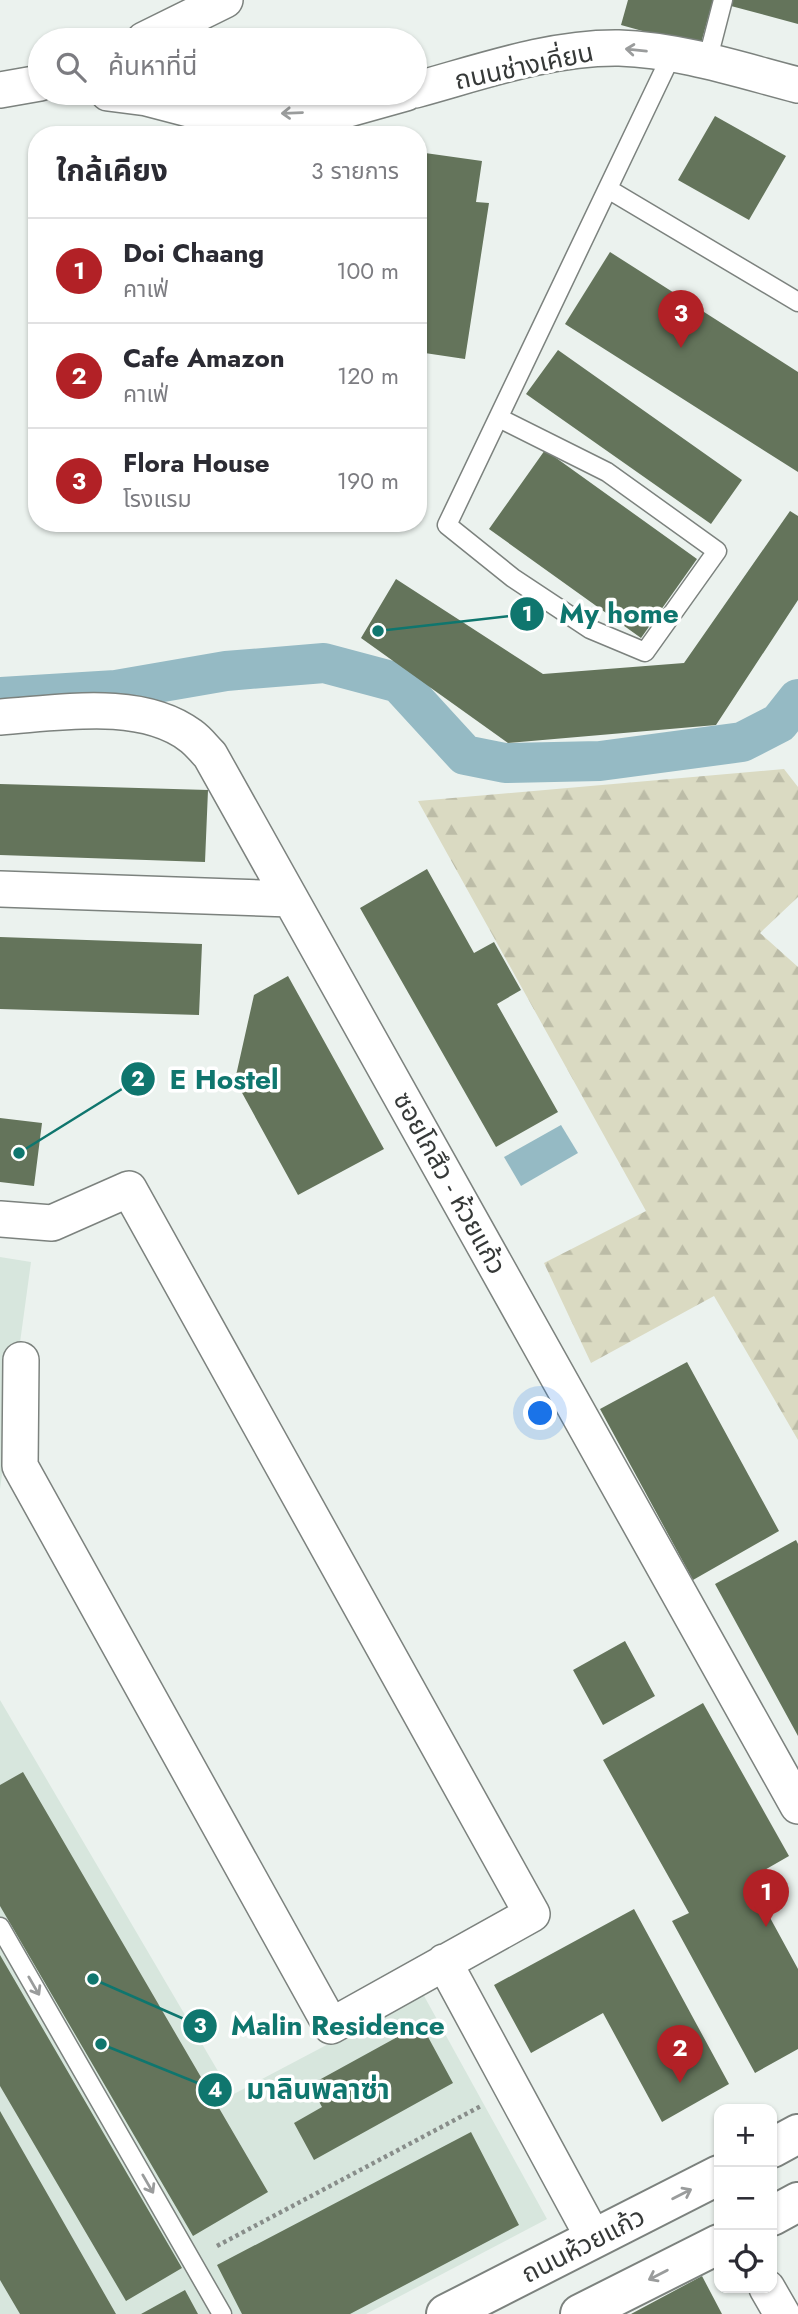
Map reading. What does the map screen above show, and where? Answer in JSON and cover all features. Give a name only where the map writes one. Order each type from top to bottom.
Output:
[{"type":"main road","points":[[777,2145],[798,2134]]},
{"type":"main road","name":"ถนนห้วยแก้ว","points":[[446,2314],[714,2178]]},
{"type":"main road","points":[[777,2213],[798,2202]]},
{"type":"main road","points":[[580,2314],[714,2247]]},
{"type":"street","points":[[168,28],[225,0]]},
{"type":"street","name":"ถนนช่างเคี่ยน","points":[[427,87],[565,52],[619,48],[672,54],[798,85]]},
{"type":"street","points":[[0,90],[28,85]]},
{"type":"street","points":[[174,105],[216,116],[337,123],[379,105]]},
{"type":"street","name":"ซอยโกสึว - ห้วยแก้ว","points":[[0,717],[104,711],[134,713],[163,721],[191,736],[210,755],[798,1806]]},
{"type":"street","points":[[0,889],[290,899]]},
{"type":"street","points":[[0,1219],[51,1223],[129,1189],[533,1914],[331,2026],[20,1466],[21,1360]]},
{"type":"street","points":[[444,1962],[594,2239]]},
{"type":"street","points":[[770,2293],[782,2314]]},
{"type":"lane","points":[[707,62],[723,0]]},
{"type":"lane","points":[[499,418],[607,472],[717,551],[645,652],[590,629],[513,578],[447,525],[672,54]]},
{"type":"lane","points":[[608,189],[798,302]]},
{"type":"lane","points":[[0,1927],[222,2314]]},
{"type":"path","points":[[192,2260],[513,2090]]},
{"type":"shaded area","points":[[0,1257],[31,1262],[0,1489]]},
{"type":"shaded area","points":[[0,1700],[232,2095],[423,1994],[547,2219],[366,2314],[0,2314]]},
{"type":"green space","points":[[784,769],[798,787],[798,897],[760,933],[798,967],[798,1440],[714,1296],[591,1363],[544,1263],[646,1211],[418,801]]},
{"type":"water","points":[[561,1125],[578,1153],[521,1186],[504,1157]]},
{"type":"building","points":[[628,0],[713,0],[700,47],[621,25]]},
{"type":"building","points":[[732,0],[798,0],[798,24],[731,6]]},
{"type":"building","points":[[715,116],[786,156],[749,220],[678,180]]},
{"type":"building","points":[[427,153],[482,161],[476,202],[489,203],[465,359],[427,353]]},
{"type":"building","points":[[610,252],[798,372],[798,472],[565,324]]},
{"type":"building","points":[[558,350],[742,480],[711,524],[526,394]]},
{"type":"building","points":[[545,450],[697,559],[641,638],[489,529]]},
{"type":"building","points":[[790,511],[798,516],[798,600],[716,725],[508,743],[361,638],[396,579],[543,674],[684,663]]},
{"type":"building","points":[[0,784],[208,790],[205,862],[0,855]]},
{"type":"building","points":[[427,869],[474,953],[494,942],[521,990],[497,1004],[558,1112],[496,1147],[360,908]]},
{"type":"building","points":[[0,937],[202,944],[199,1015],[0,1009]]},
{"type":"building","points":[[288,976],[384,1149],[298,1195],[235,1080],[254,995]]},
{"type":"building","points":[[0,1118],[42,1123],[34,1186],[0,1182]]},
{"type":"building","points":[[687,1362],[779,1531],[693,1580],[600,1409]]},
{"type":"building","points":[[796,1540],[798,1544],[798,1736],[715,1584]]},
{"type":"building","points":[[625,1641],[655,1696],[603,1725],[573,1670]]},
{"type":"building","points":[[703,1703],[789,1856],[749,1879],[798,1969],[798,2049],[755,2073],[672,1921],[689,1913],[603,1760]]},
{"type":"building","points":[[23,1772],[268,2192],[193,2236],[0,1906],[0,1785]]},
{"type":"building","points":[[634,1909],[729,2084],[662,2122],[603,2013],[531,2053],[494,1985]]},
{"type":"building","points":[[0,1955],[182,2268],[126,2301],[0,2086]]},
{"type":"building","points":[[421,2024],[453,2083],[314,2160],[294,2123],[322,2107],[310,2085]]},
{"type":"building","points":[[0,2111],[116,2314],[20,2314],[0,2280]]},
{"type":"building","points":[[471,2132],[519,2225],[350,2314],[242,2314],[217,2265]]},
{"type":"building","points":[[702,2276],[722,2314],[631,2314]]},
{"type":"building","points":[[185,2290],[198,2314],[141,2314]]},
{"type":"waterway","points":[[0,697],[116,690],[226,671],[324,663],[399,683],[465,755],[505,763],[600,761],[742,742],[779,723],[798,699]]},
{"type":"place","name":"Flora House","points":[[681,348]]},
{"type":"place","name":"My home","points":[[378,631]]},
{"type":"place","name":"E Hostel","points":[[19,1153]]},
{"type":"place","name":"Doi Chaang","points":[[766,1927]]},
{"type":"place","name":"Malin Residence","points":[[93,1979]]},
{"type":"place","name":"มาลินพลาซ่า","points":[[101,2044]]},
{"type":"place","name":"Cafe Amazon","points":[[680,2083]]}]
